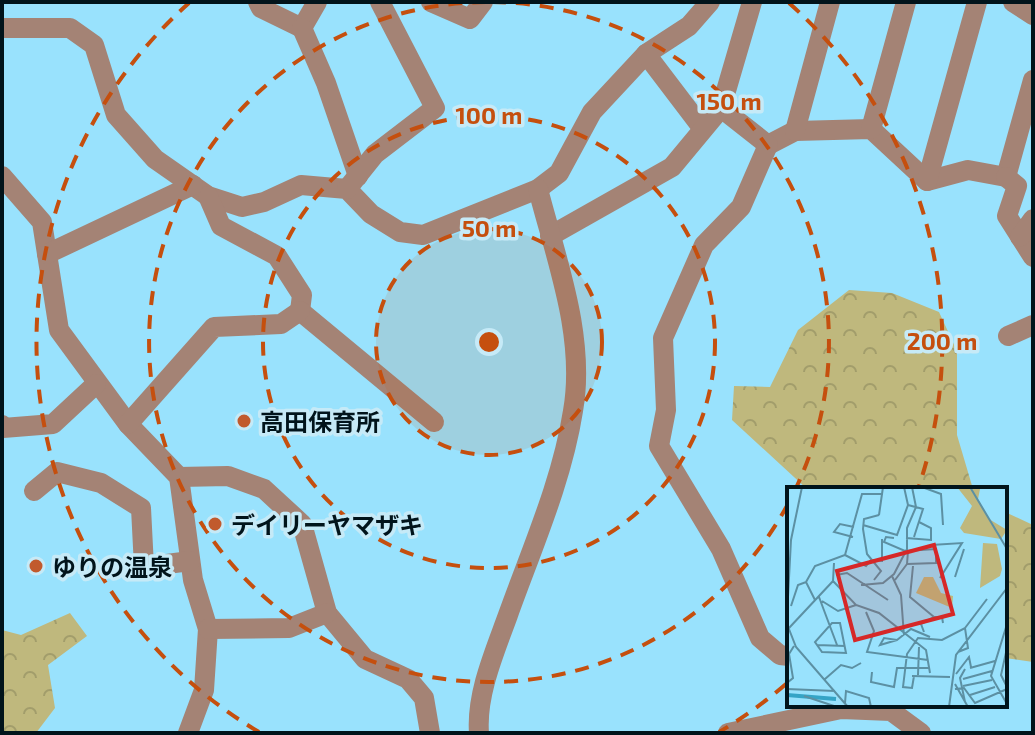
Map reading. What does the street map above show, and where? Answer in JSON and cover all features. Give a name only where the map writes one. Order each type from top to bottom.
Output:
[{"type":"street","points":[[258,2],[261,8],[302,28],[326,83],[353,182],[371,214],[400,232],[423,235],[538,189],[559,173],[592,112],[646,54],[689,26],[710,2]]},
{"type":"street","points":[[302,28],[317,2]]},
{"type":"street","points":[[2,28],[70,28],[94,45],[116,115],[155,159],[200,190],[242,207],[264,202],[301,185],[353,182],[375,154],[435,108],[380,2]]},
{"type":"street","points":[[431,2],[470,19],[483,2]]},
{"type":"street","points":[[550,236],[672,167],[721,108],[752,2]]},
{"type":"street","points":[[795,131],[830,2]]},
{"type":"street","points":[[871,129],[906,2]]},
{"type":"street","points":[[927,181],[977,2]]},
{"type":"street","points":[[1013,2],[1033,15]]},
{"type":"street","points":[[646,54],[703,129]]},
{"type":"street","points":[[1006,177],[1033,80]]},
{"type":"street","points":[[721,108],[768,145]]},
{"type":"street","points":[[787,656],[780,655],[760,638],[721,549],[659,446],[666,410],[663,338],[704,245],[741,207],[768,145],[795,131],[871,129],[927,181]]},
{"type":"street","points":[[927,181],[968,170],[1006,177],[1017,186],[1007,216],[1033,257]]},
{"type":"street","points":[[2,176],[42,222],[59,330],[128,424],[179,477],[190,561],[208,629],[204,690],[188,733]]},
{"type":"street","points":[[479,733],[483,695],[494,653],[564,457],[574,408],[576,367],[572,336],[560,268],[538,189]]},
{"type":"street","points":[[47,254],[200,190]]},
{"type":"street","points":[[128,424],[214,327],[281,324],[300,311],[302,295],[277,256],[221,226],[200,190]]},
{"type":"street","points":[[1020,237],[1033,219]]},
{"type":"street","points":[[300,311],[434,422]]},
{"type":"street","points":[[1008,336],[1033,325]]},
{"type":"street","points":[[2,425],[3,428],[53,424],[96,384]]},
{"type":"street","points":[[34,491],[57,472],[101,483],[141,508],[144,567],[190,561]]},
{"type":"street","points":[[179,477],[228,476],[264,489],[302,524],[327,613],[365,659],[408,679],[424,698],[430,733]]},
{"type":"street","points":[[208,629],[289,628],[327,613]]},
{"type":"street","points":[[728,733],[841,707],[891,711],[921,733]]},
{"type":"green space","points":[[849,290],[892,293],[939,312],[957,351],[957,435],[972,487],[805,487],[732,420],[734,386],[770,387],[798,330]]},
{"type":"green space","points":[[1007,513],[1033,525],[1033,662],[1007,658]]},
{"type":"green space","points":[[70,613],[87,636],[48,665],[55,708],[36,733],[2,733],[2,630],[21,635]]},
{"type":"place","name":"高田保育所","points":[[244,421]]},
{"type":"place","name":"デイリーヤマザキ","points":[[215,524]]},
{"type":"place","name":"ゆりの温泉","points":[[36,566]]}]
